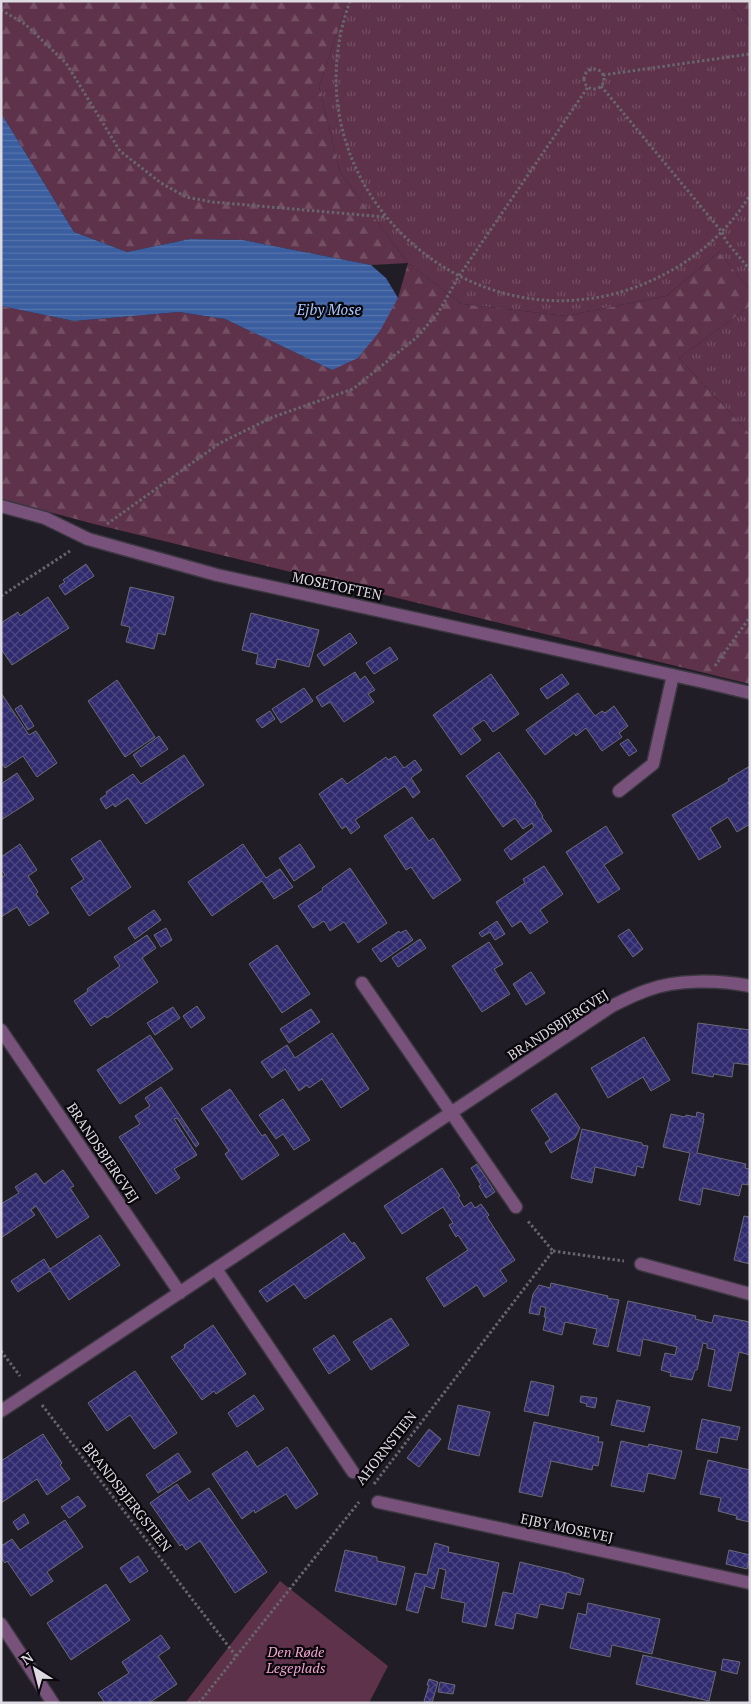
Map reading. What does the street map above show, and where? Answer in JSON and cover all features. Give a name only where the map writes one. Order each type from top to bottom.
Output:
[{"type":"street","name":"MOSETOFTEN","points":[[1,506],[45,518],[88,538],[216,575],[750,693]]},
{"type":"street","points":[[619,791],[653,764],[673,675]]},
{"type":"street","name":"BRANDSBJERGVEJ","points":[[1,1411],[612,1006],[650,989],[691,981],[732,982],[750,986]]},
{"type":"street","points":[[362,983],[516,1207]]},
{"type":"street","name":"BRANDSBJERGVEJ","points":[[1,1030],[180,1293]]},
{"type":"street","points":[[641,1264],[750,1294]]},
{"type":"street","points":[[216,1269],[353,1472]]},
{"type":"street","name":"EJBY MOSEVEJ","points":[[378,1502],[750,1583]]},
{"type":"street","points":[[1,1624],[54,1703]]},
{"type":"path","points":[[350,1],[342,26],[336,87],[338,107],[354,165],[374,201],[385,217],[401,234],[419,251],[459,276],[488,289],[519,297],[566,300],[598,297],[644,284],[672,271],[698,253],[722,232],[750,195]]},
{"type":"path","points":[[1,10],[25,24],[66,63],[120,151],[161,183],[186,197],[212,202],[385,217]]},
{"type":"path","points":[[603,75],[750,54]]},
{"type":"path","points":[[589,70],[599,70],[603,75],[604,81],[601,86],[596,89],[588,87],[584,78],[589,70]]},
{"type":"path","points":[[601,86],[722,232],[726,241],[750,270]]},
{"type":"path","points":[[1,596],[88,538],[220,443],[273,417],[353,389],[416,338],[438,313],[459,276],[588,87]]},
{"type":"path","points":[[704,682],[750,618]]},
{"type":"path","points":[[516,1207],[553,1251],[641,1264]]},
{"type":"path","name":"AHORNSTIEN","points":[[372,1485],[553,1251]]},
{"type":"path","name":"BRANDSBJERGSTIEN","points":[[1,1351],[236,1656]]},
{"type":"path","name":"AHORNSTIEN","points":[[199,1703],[360,1500]]},
{"type":"green space","points":[[1,1],[348,1],[319,86],[340,172],[408,263],[371,265],[243,240],[190,239],[127,252],[74,232],[1,113]]},
{"type":"green space","points":[[348,1],[726,1],[750,27],[750,290],[719,252],[666,296],[566,316],[462,304],[408,263],[340,172],[319,86]]},
{"type":"green space","points":[[726,1],[750,1],[750,27]]},
{"type":"green space","points":[[719,252],[750,290],[750,306],[679,358],[750,434],[750,684],[94,524],[1,499],[1,306],[74,321],[179,312],[225,319],[332,370],[398,298],[408,263],[462,304],[566,316],[666,296]]},
{"type":"green space","points":[[750,306],[750,434],[679,358]]},
{"type":"green space","name":"Den Røde Legeplads","points":[[280,1581],[388,1666],[369,1703],[185,1703]]},
{"type":"water","name":"Ejby Mose","points":[[1,113],[74,232],[127,252],[190,239],[243,240],[371,265],[386,278],[398,298],[380,331],[358,358],[332,370],[225,319],[179,312],[74,321],[1,306]]},
{"type":"building","points":[[86,564],[94,576],[65,595],[59,586],[65,582],[63,580]]},
{"type":"building","points":[[130,587],[174,597],[165,635],[158,633],[154,649],[126,642],[130,627],[121,625]]},
{"type":"building","points":[[48,597],[69,628],[12,665],[1,649],[1,623],[18,612],[20,616]]},
{"type":"building","points":[[251,613],[319,630],[309,667],[277,659],[275,668],[256,664],[258,654],[242,650]]},
{"type":"building","points":[[350,633],[357,643],[324,666],[317,655]]},
{"type":"building","points":[[390,647],[398,659],[374,674],[366,663]]},
{"type":"building","points":[[355,672],[360,680],[365,676],[375,690],[368,694],[374,702],[344,722],[330,702],[322,707],[316,697]]},
{"type":"building","points":[[491,674],[519,714],[493,732],[484,720],[472,728],[481,740],[461,755],[433,715]]},
{"type":"building","points":[[562,674],[569,684],[547,699],[540,689]]},
{"type":"building","points":[[117,680],[155,737],[125,757],[88,701]]},
{"type":"building","points":[[304,688],[313,701],[281,723],[272,709]]},
{"type":"building","points":[[1,693],[29,735],[36,731],[57,763],[37,777],[23,756],[5,768],[1,763]]},
{"type":"building","points":[[578,693],[595,716],[602,711],[605,713],[614,706],[628,726],[619,733],[622,737],[602,751],[586,728],[576,736],[574,733],[545,755],[526,730]]},
{"type":"building","points":[[21,705],[34,726],[28,730],[15,709]]},
{"type":"building","points":[[270,711],[275,719],[262,728],[256,720]]},
{"type":"building","points":[[159,736],[168,749],[141,767],[133,755]]},
{"type":"building","points":[[628,739],[637,751],[629,756],[620,744]]},
{"type":"building","points":[[499,752],[536,803],[542,817],[552,831],[511,860],[504,850],[534,827],[532,823],[523,829],[515,818],[503,827],[466,776]]},
{"type":"building","points":[[184,755],[204,785],[146,824],[128,798],[115,807],[113,804],[106,809],[100,799],[107,794],[106,792],[133,774],[141,784]]},
{"type":"building","points":[[395,756],[404,768],[415,760],[422,770],[411,778],[420,792],[413,798],[405,786],[355,820],[360,827],[351,834],[346,826],[342,829],[319,794],[342,778],[347,784],[386,757],[388,760]]},
{"type":"building","points":[[750,766],[750,802],[748,803],[750,806],[750,824],[737,832],[728,817],[710,828],[721,847],[699,860],[672,815],[729,781],[728,779]]},
{"type":"building","points":[[17,773],[34,799],[1,820],[1,784]]},
{"type":"building","points":[[412,817],[429,841],[433,838],[461,880],[433,899],[411,867],[406,870],[384,836]]},
{"type":"building","points":[[606,826],[623,853],[604,865],[620,889],[598,903],[566,852]]},
{"type":"building","points":[[100,840],[131,887],[89,916],[71,888],[84,879],[71,859]]},
{"type":"building","points":[[20,844],[37,870],[28,876],[38,892],[36,894],[49,913],[29,926],[17,907],[1,917],[1,878],[5,875],[1,869],[1,857]]},
{"type":"building","points":[[243,844],[266,878],[280,869],[293,887],[274,899],[262,881],[212,916],[188,882]]},
{"type":"building","points":[[300,844],[315,867],[294,881],[279,858]]},
{"type":"building","points":[[544,866],[563,894],[540,910],[548,922],[530,934],[521,921],[512,927],[496,902],[525,883],[523,879]]},
{"type":"building","points":[[350,868],[387,923],[358,943],[344,922],[330,931],[324,921],[313,928],[298,906],[323,890],[322,888]]},
{"type":"building","points":[[154,910],[161,920],[135,939],[128,928]]},
{"type":"building","points":[[497,921],[505,934],[495,940],[490,932],[482,937],[479,933]]},
{"type":"building","points":[[166,928],[172,940],[161,947],[154,935]]},
{"type":"building","points":[[629,929],[643,949],[633,957],[618,936]]},
{"type":"building","points":[[406,930],[413,940],[381,962],[372,949],[399,931],[400,933]]},
{"type":"building","points":[[147,935],[156,948],[142,958],[158,982],[107,1018],[105,1016],[91,1026],[74,1001],[88,991],[87,989],[120,966],[114,957]]},
{"type":"building","points":[[420,939],[426,948],[398,967],[392,958]]},
{"type":"building","points":[[489,942],[503,964],[494,969],[510,994],[482,1012],[452,966]]},
{"type":"building","points":[[277,945],[310,994],[282,1013],[249,964]]},
{"type":"building","points":[[531,972],[545,993],[526,1005],[513,984]]},
{"type":"building","points":[[197,1006],[205,1018],[191,1028],[183,1016]]},
{"type":"building","points":[[173,1007],[180,1018],[155,1035],[147,1023]]},
{"type":"building","points":[[311,1009],[320,1022],[289,1043],[280,1029]]},
{"type":"building","points":[[698,1023],[750,1030],[750,1065],[734,1063],[732,1077],[714,1074],[713,1077],[692,1073]]},
{"type":"building","points":[[332,1033],[369,1089],[341,1108],[322,1079],[309,1088],[307,1085],[299,1091],[285,1069],[272,1078],[261,1062],[287,1045],[295,1058]]},
{"type":"building","points":[[150,1035],[173,1069],[120,1104],[97,1070]]},
{"type":"building","points":[[644,1037],[670,1080],[651,1091],[643,1077],[608,1098],[591,1068]]},
{"type":"building","points":[[161,1087],[199,1144],[196,1147],[177,1118],[174,1119],[197,1155],[174,1169],[180,1178],[156,1194],[119,1137],[140,1124],[135,1116],[150,1106],[145,1098]]},
{"type":"building","points":[[230,1089],[262,1136],[265,1134],[279,1155],[242,1180],[225,1154],[229,1151],[201,1109]]},
{"type":"building","points":[[556,1093],[580,1128],[575,1138],[551,1153],[545,1143],[550,1139],[531,1110]]},
{"type":"building","points":[[283,1099],[310,1140],[294,1150],[283,1134],[276,1139],[259,1115]]},
{"type":"building","points":[[697,1112],[704,1114],[704,1119],[697,1153],[746,1164],[745,1168],[750,1169],[748,1185],[742,1184],[739,1196],[703,1188],[700,1205],[679,1200],[690,1153],[663,1147],[671,1114],[696,1117]]},
{"type":"building","points":[[582,1129],[648,1146],[643,1168],[637,1166],[635,1176],[595,1167],[592,1183],[571,1178]]},
{"type":"building","points":[[477,1164],[495,1192],[486,1198],[471,1168]]},
{"type":"building","points":[[442,1168],[460,1196],[458,1197],[464,1207],[471,1202],[475,1208],[481,1204],[489,1215],[487,1217],[515,1260],[500,1270],[507,1281],[484,1297],[477,1285],[444,1307],[426,1278],[468,1250],[458,1235],[456,1237],[449,1225],[453,1223],[443,1207],[402,1234],[384,1206]]},
{"type":"building","points":[[63,1170],[74,1186],[70,1188],[89,1217],[57,1238],[36,1206],[31,1210],[35,1215],[1,1238],[1,1204],[19,1193],[15,1187],[36,1173],[44,1184]]},
{"type":"building","points":[[744,1216],[750,1217],[750,1264],[734,1260]]},
{"type":"building","points":[[344,1233],[352,1244],[354,1242],[365,1258],[305,1299],[294,1284],[267,1302],[259,1291]]},
{"type":"building","points":[[100,1235],[120,1265],[69,1300],[50,1271],[18,1292],[11,1281],[44,1259],[50,1269]]},
{"type":"building","points":[[551,1283],[619,1300],[608,1347],[593,1344],[597,1329],[565,1322],[562,1335],[543,1330],[546,1308],[541,1306],[539,1315],[529,1313],[533,1294],[539,1285],[550,1288]]},
{"type":"building","points":[[628,1301],[696,1316],[695,1319],[712,1323],[714,1315],[750,1322],[750,1355],[739,1352],[731,1391],[708,1386],[715,1350],[707,1348],[707,1344],[703,1343],[697,1370],[695,1370],[692,1380],[670,1376],[671,1373],[661,1370],[665,1353],[675,1355],[677,1347],[643,1339],[640,1356],[617,1351]]},
{"type":"building","points":[[391,1318],[409,1345],[371,1370],[353,1342]]},
{"type":"building","points":[[213,1325],[246,1374],[216,1394],[214,1391],[202,1400],[171,1357],[185,1348],[184,1345]]},
{"type":"building","points":[[334,1335],[350,1360],[329,1374],[313,1349]]},
{"type":"building","points":[[135,1371],[177,1433],[154,1449],[130,1415],[107,1431],[88,1403]]},
{"type":"building","points":[[531,1381],[554,1386],[548,1416],[524,1411]]},
{"type":"building","points":[[254,1395],[264,1409],[237,1427],[228,1413]]},
{"type":"building","points":[[581,1396],[597,1398],[595,1408],[580,1402]]},
{"type":"building","points":[[617,1400],[650,1407],[644,1432],[611,1425]]},
{"type":"building","points":[[458,1405],[490,1412],[479,1456],[448,1449]]},
{"type":"building","points":[[702,1419],[740,1427],[737,1440],[720,1437],[717,1453],[696,1449]]},
{"type":"building","points":[[534,1422],[599,1437],[598,1442],[603,1442],[598,1466],[593,1465],[592,1470],[551,1461],[542,1497],[519,1492]]},
{"type":"building","points":[[429,1429],[441,1439],[419,1467],[407,1458]]},
{"type":"building","points":[[43,1434],[70,1479],[47,1495],[37,1479],[1,1503],[1,1461]]},
{"type":"building","points":[[621,1441],[648,1447],[649,1444],[682,1451],[675,1479],[648,1473],[644,1492],[611,1486]]},
{"type":"building","points":[[287,1447],[318,1494],[296,1509],[286,1494],[255,1513],[254,1510],[242,1519],[212,1474],[247,1451],[257,1467]]},
{"type":"building","points":[[178,1453],[191,1472],[158,1493],[146,1475]]},
{"type":"building","points":[[708,1460],[750,1470],[750,1522],[736,1519],[737,1516],[718,1511],[721,1498],[700,1494]]},
{"type":"building","points":[[177,1484],[189,1501],[209,1488],[267,1572],[235,1593],[200,1541],[186,1550],[182,1544],[180,1546],[150,1503]]},
{"type":"building","points":[[78,1496],[86,1506],[69,1518],[61,1507]]},
{"type":"building","points":[[24,1514],[29,1523],[18,1530],[13,1522]]},
{"type":"building","points":[[65,1520],[83,1547],[47,1572],[53,1581],[31,1596],[7,1561],[5,1563],[1,1557],[1,1546],[12,1539],[20,1550]]},
{"type":"building","points":[[435,1543],[449,1547],[448,1552],[499,1563],[486,1627],[462,1622],[465,1603],[441,1598],[446,1570],[439,1568],[434,1589],[425,1586],[418,1613],[406,1610],[415,1573],[427,1575]]},
{"type":"building","points":[[345,1550],[377,1557],[377,1561],[405,1567],[396,1605],[335,1591]]},
{"type":"building","points":[[729,1550],[750,1555],[747,1569],[726,1564]]},
{"type":"building","points":[[138,1556],[148,1571],[130,1583],[120,1568]]},
{"type":"building","points":[[520,1562],[584,1579],[580,1595],[567,1592],[563,1609],[540,1604],[537,1618],[516,1613],[513,1629],[495,1625],[503,1592],[513,1594]]},
{"type":"building","points":[[106,1584],[130,1620],[71,1660],[47,1623]]},
{"type":"building","points":[[588,1603],[660,1619],[652,1654],[612,1645],[610,1657],[570,1648],[578,1613],[586,1615]]},
{"type":"building","points":[[161,1635],[170,1648],[158,1656],[177,1684],[149,1703],[105,1703],[98,1693],[129,1673],[122,1662]]},
{"type":"building","points":[[643,1655],[716,1672],[709,1701],[636,1684]]},
{"type":"building","points":[[723,1659],[740,1662],[737,1674],[721,1670]]},
{"type":"building","points":[[429,1679],[438,1682],[432,1703],[424,1701]]},
{"type":"building","points":[[440,1682],[455,1685],[453,1694],[438,1692]]}]
